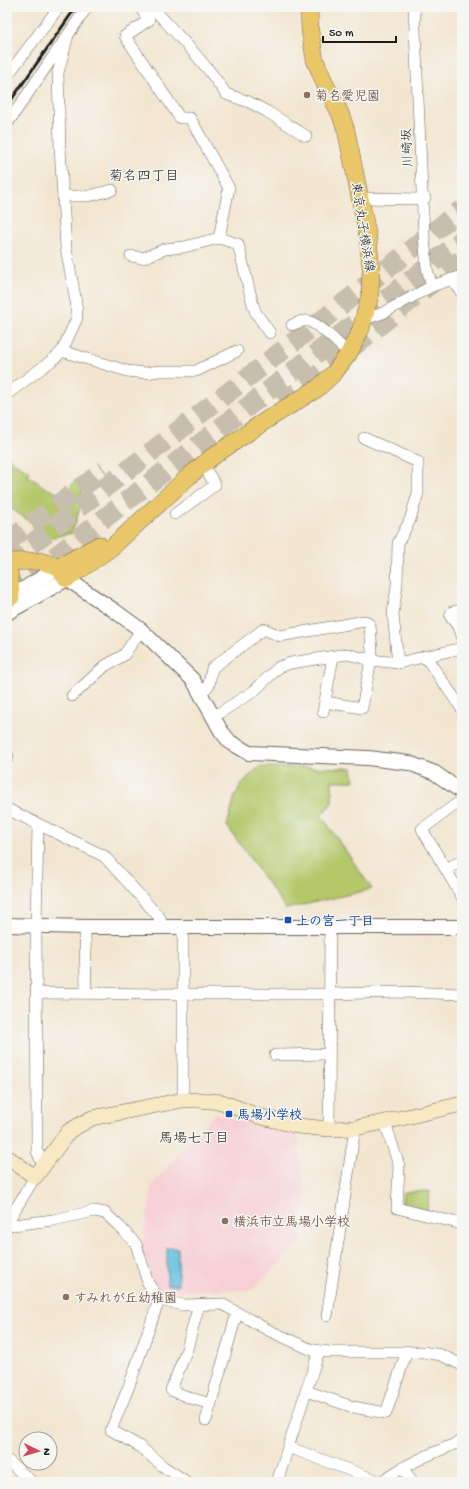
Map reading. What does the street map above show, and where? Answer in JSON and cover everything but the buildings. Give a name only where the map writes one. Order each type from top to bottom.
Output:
[{"type":"main road","name":"東京丸子横浜線","points":[[63,573],[112,547],[203,464],[268,419],[318,388],[334,373],[348,353],[365,320],[370,295],[371,269],[368,238],[344,124],[315,60],[310,31],[309,7]]},
{"type":"main road","points":[[7,562],[40,561],[63,573]]},
{"type":"main road","points":[[7,570],[10,576],[8,603]]},
{"type":"main road","points":[[7,1157],[39,1172],[69,1130],[92,1118],[183,1100],[222,1102],[265,1117],[298,1126],[329,1129],[355,1128],[462,1104]]},
{"type":"street","points":[[7,76],[58,7]]},
{"type":"street","points":[[7,124],[87,7]]},
{"type":"street","points":[[140,7],[149,20],[125,36],[180,118],[190,118],[229,188],[218,238]]},
{"type":"street","points":[[152,7],[196,55],[226,94],[255,105],[306,136]]},
{"type":"street","name":"川崎坂","points":[[414,7],[427,269],[432,286]]},
{"type":"street","points":[[7,394],[55,358],[62,351],[77,318],[76,302],[66,248],[58,73],[68,35]]},
{"type":"street","points":[[63,196],[89,196],[112,190]]},
{"type":"street","points":[[360,198],[424,198]]},
{"type":"street","points":[[132,256],[143,258],[165,249],[184,247],[218,238],[238,244],[253,305],[256,313],[270,333]]},
{"type":"street","points":[[365,320],[383,313],[432,286],[462,276]]},
{"type":"street","points":[[451,279],[462,293]]},
{"type":"street","points":[[292,325],[301,321],[308,321],[316,325],[348,353]]},
{"type":"street","points":[[62,351],[127,371],[146,373],[159,371],[196,371],[236,351]]},
{"type":"street","points":[[364,438],[418,462],[418,493],[410,520],[398,543],[397,585],[393,614],[398,663]]},
{"type":"street","points":[[175,514],[215,485],[203,464]]},
{"type":"street","points":[[8,603],[63,573],[141,630],[193,680],[220,731],[230,742],[249,753],[368,758],[409,763],[435,773],[462,792]]},
{"type":"street","points":[[462,610],[452,612],[450,616],[460,629],[462,636]]},
{"type":"street","points":[[200,694],[209,685],[212,668],[264,629],[280,636],[365,621],[370,625],[372,651],[362,708],[324,707],[333,657]]},
{"type":"street","points":[[72,696],[105,666],[124,655],[141,630]]},
{"type":"street","points":[[213,717],[254,691],[279,667],[291,663],[347,654],[371,660],[398,663],[462,648]]},
{"type":"street","points":[[425,656],[462,709]]},
{"type":"street","points":[[462,800],[422,829],[462,897]]},
{"type":"street","points":[[7,809],[104,856],[160,918],[162,927]]},
{"type":"street","points":[[38,825],[36,926],[37,1151],[39,1172],[8,1222],[13,1225],[53,1220],[95,1211],[105,1213],[120,1226],[136,1244],[148,1283],[159,1300],[183,1305],[222,1304],[291,1342],[312,1350],[330,1352],[423,1352],[441,1355],[462,1365]]},
{"type":"street","points":[[446,869],[462,861]]},
{"type":"street","points":[[7,925],[85,927],[462,927]]},
{"type":"street","points":[[329,1129],[330,926]]},
{"type":"street","points":[[85,927],[86,993]]},
{"type":"street","points":[[183,927],[183,1100]]},
{"type":"street","points":[[37,992],[184,994],[330,994],[402,992],[462,994]]},
{"type":"street","points":[[275,1055],[329,1054]]},
{"type":"street","points":[[385,1122],[399,1166],[397,1208],[462,1224]]},
{"type":"street","points":[[327,1316],[355,1128]]},
{"type":"street","points":[[159,1300],[129,1386],[111,1430],[139,1446],[164,1467],[187,1482]]},
{"type":"street","points":[[199,1304],[187,1349],[171,1390],[190,1398],[211,1404]]},
{"type":"street","points":[[206,1420],[237,1313]]},
{"type":"street","points":[[277,1482],[319,1351]]},
{"type":"street","points":[[306,1391],[353,1407],[386,1413],[406,1351]]},
{"type":"street","points":[[288,1447],[381,1482],[402,1468],[430,1453],[462,1441]]},
{"type":"street","points":[[7,1460],[32,1482]]},
{"type":"street","points":[[402,1468],[413,1482]]},
{"type":"shaded area","name":"横浜市立馬場小学校","points":[[215,1113],[270,1130],[298,1135],[305,1200],[302,1242],[251,1290],[169,1291],[155,1288],[142,1248],[152,1185]]},
{"type":"green space","points":[[7,453],[11,461],[30,472],[28,476],[44,487],[59,494],[62,490],[67,493],[75,480],[85,486],[81,494],[83,495],[80,508],[72,533],[39,540],[37,529],[33,527],[34,524],[7,506]]},
{"type":"green space","points":[[259,767],[352,768],[354,781],[332,781],[332,803],[321,815],[372,889],[286,909],[227,826],[235,796],[241,784]]},
{"type":"green space","points":[[430,1191],[427,1211],[402,1205],[403,1192]]},
{"type":"water","points":[[167,1248],[178,1248],[178,1285],[167,1285]]},
{"type":"tunnel","points":[[7,563],[335,310],[462,209]]},
{"type":"tunnel","points":[[7,594],[462,240]]},
{"type":"tunnel","points":[[282,404],[462,259]]},
{"type":"tunnel","points":[[7,542],[105,470]]},
{"type":"railway","points":[[7,106],[76,7]]},
{"type":"place","name":"菊名愛児園","points":[[307,95]]},
{"type":"place","name":"上の宮一丁目","points":[[288,920]]},
{"type":"place","name":"馬場小学校","points":[[229,1114]]},
{"type":"place","name":"横浜市立馬場小学校","points":[[225,1221]]},
{"type":"place","name":"すみれが丘幼稚園","points":[[66,1297]]},
{"type":"district","name":"菊名四丁目","points":[[144,175]]},
{"type":"district","name":"馬場七丁目","points":[[194,1137]]}]
